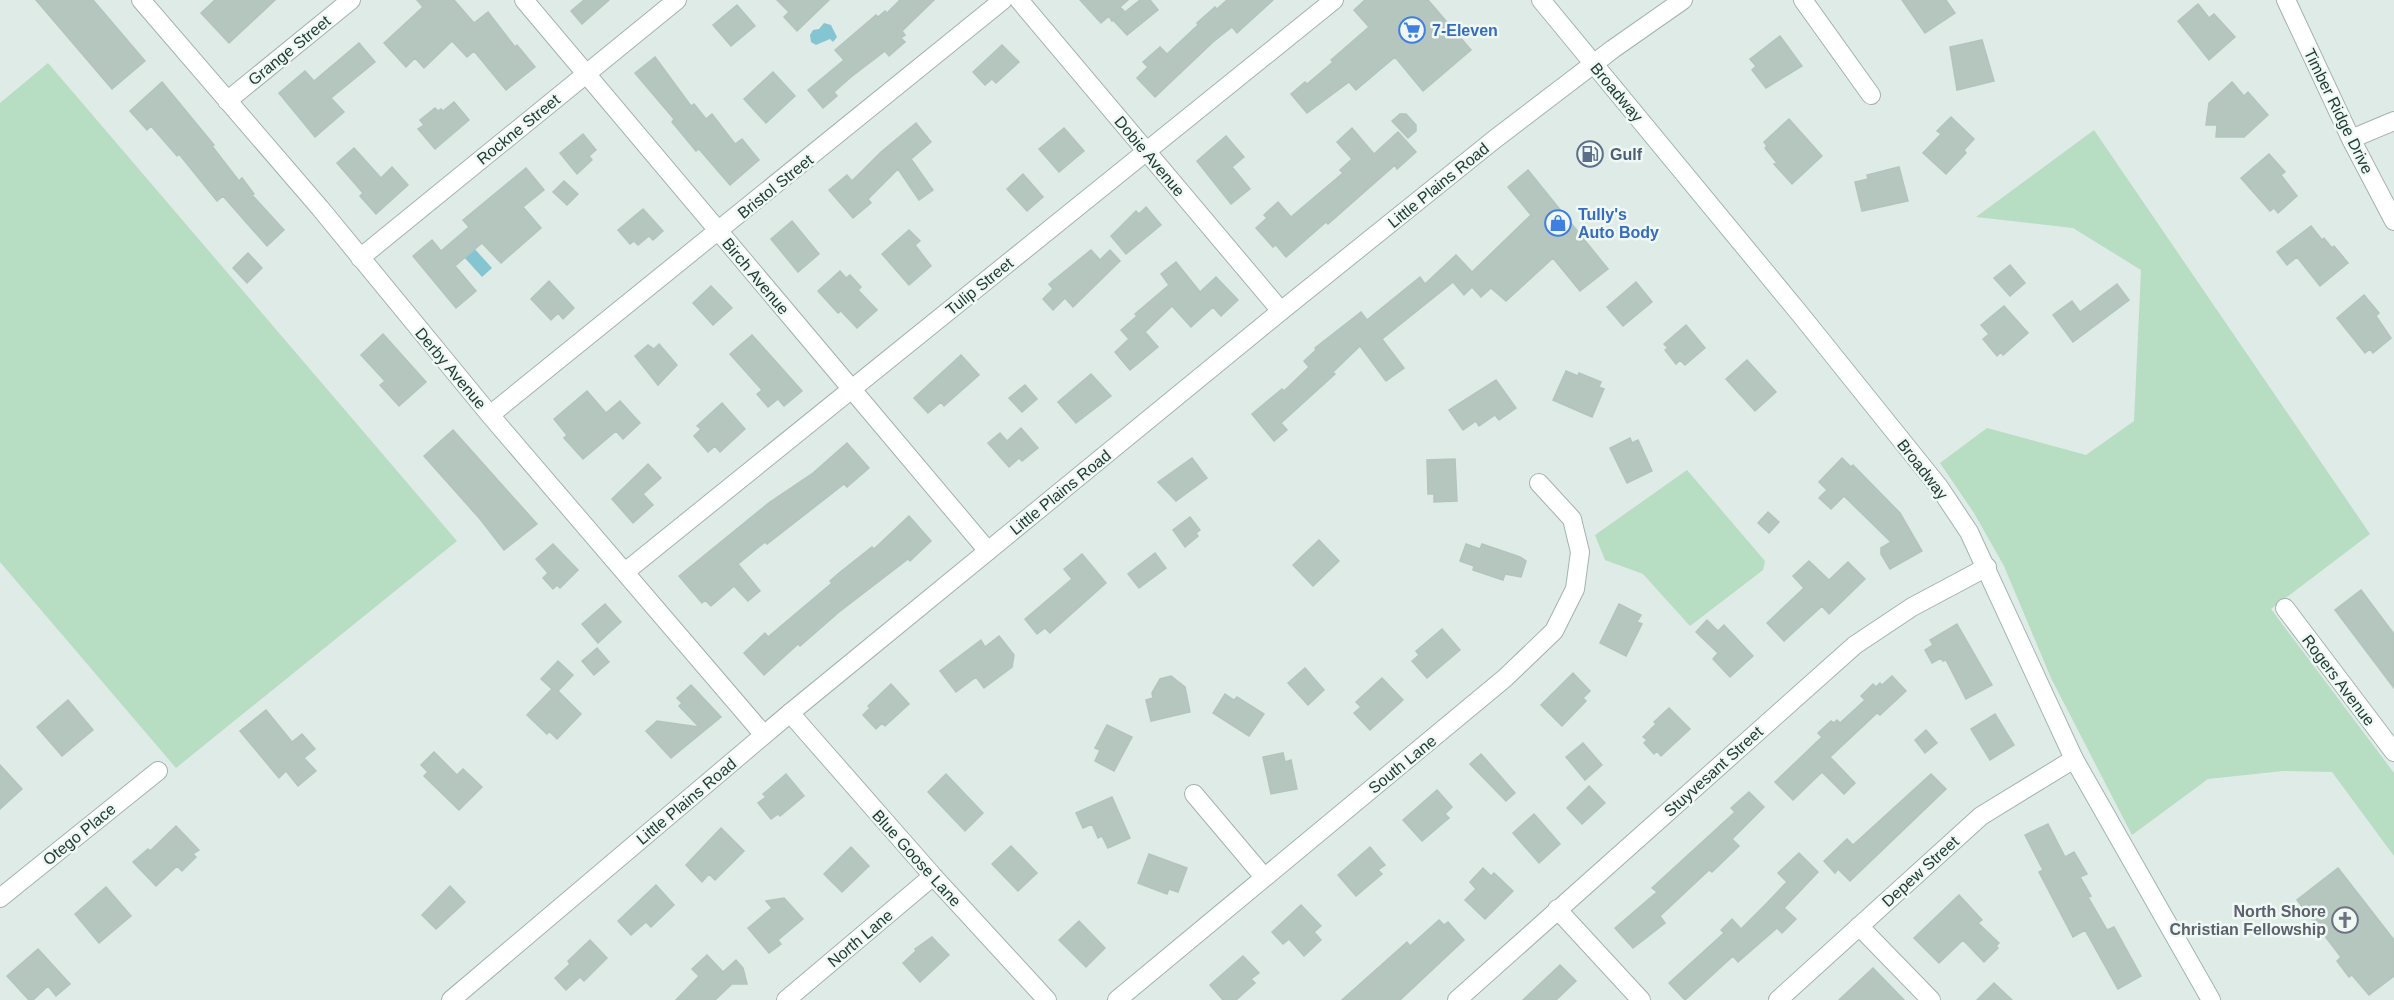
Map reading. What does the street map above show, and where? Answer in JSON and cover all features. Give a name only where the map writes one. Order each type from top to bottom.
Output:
[{"type":"street","name":"Derby Avenue","points":[[141,0],[320,208],[490,415],[764,735]]},
{"type":"street","name":"Grange Street","points":[[227,101],[351,0]]},
{"type":"street","name":"Birch Avenue","points":[[524,0],[988,551]]},
{"type":"street","name":"Rockne Street","points":[[360,258],[677,0]]},
{"type":"street","name":"Bristol Street","points":[[490,415],[1003,0]]},
{"type":"street","name":"Dobie Avenue","points":[[1019,0],[1281,311]]},
{"type":"street","name":"Tulip Street","points":[[625,572],[1334,0]]},
{"type":"street","name":"Broadway","points":[[1541,0],[1939,487],[1969,532],[1987,567],[2042,693],[2074,759],[2211,1000]]},
{"type":"street","name":"Little Plains Road","points":[[451,1000],[790,713],[1281,311],[1495,139],[1683,0]]},
{"type":"street","points":[[1803,0],[1871,95]]},
{"type":"street","name":"Timber Ridge Drive","points":[[2286,0],[2351,139],[2394,221]]},
{"type":"street","points":[[2351,139],[2394,121]]},
{"type":"street","name":"South Lane","points":[[1117,1000],[1505,678],[1554,631],[1575,589],[1580,552],[1572,519],[1539,483]]},
{"type":"street","name":"Stuyvesant Street","points":[[1457,1000],[1855,645],[1911,607],[1987,567]]},
{"type":"street","name":"Rogers Avenue","points":[[2285,608],[2394,752]]},
{"type":"street","name":"Blue Goose Lane","points":[[790,713],[933,876],[1047,1000]]},
{"type":"street","name":"Depew Street","points":[[1778,1000],[1981,816],[2074,759]]},
{"type":"street","name":"Otego Place","points":[[0,898],[158,771]]},
{"type":"street","points":[[1194,794],[1264,877]]},
{"type":"street","name":"North Lane","points":[[786,1000],[933,876]]},
{"type":"street","points":[[1557,909],[1641,1000]]},
{"type":"street","points":[[1859,926],[1931,1000]]},
{"type":"green space","points":[[48,63],[457,541],[176,768],[0,562],[0,103]]},
{"type":"green space","points":[[2094,130],[2370,534],[2271,609],[2394,773],[2394,856],[2332,772],[2283,771],[2208,779],[2132,835],[2051,678],[2004,566],[1974,513],[1940,463],[1987,428],[2086,455],[2134,421],[2141,270],[2073,228],[1976,217]]},
{"type":"green space","points":[[1687,470],[1765,561],[1763,570],[1690,626],[1643,574],[1605,560],[1595,535]]},
{"type":"water","points":[[824,23],[831,25],[837,37],[833,42],[830,39],[816,45],[811,42],[810,35],[813,30],[819,29]]},
{"type":"water","points":[[473,247],[492,268],[482,277],[463,256]]},
{"type":"building","points":[[36,0],[93,0],[145,61],[112,89]]},
{"type":"building","points":[[215,0],[275,0],[229,43],[201,13]]},
{"type":"building","points":[[417,0],[454,0],[474,23],[488,12],[515,47],[517,45],[535,67],[506,90],[474,51],[467,57],[452,41],[424,68],[415,58],[406,67],[384,43],[423,7]]},
{"type":"building","points":[[584,0],[609,0],[582,24],[571,11]]},
{"type":"building","points":[[777,0],[829,0],[797,31],[784,17],[789,12]]},
{"type":"building","points":[[900,0],[934,0],[902,31],[905,35],[901,38],[905,42],[889,56],[885,51],[851,77],[834,92],[837,96],[823,108],[808,90],[844,60],[835,50],[876,15],[878,17],[885,11],[887,13]]},
{"type":"building","points":[[1080,0],[1128,0],[1120,7],[1124,11],[1112,21],[1109,16],[1101,23]]},
{"type":"building","points":[[1140,0],[1150,0],[1158,10],[1127,35],[1114,21]]},
{"type":"building","points":[[1227,0],[1273,0],[1237,33],[1232,27],[1213,42],[1155,97],[1137,78],[1148,67],[1143,62],[1160,47],[1167,54],[1198,25],[1197,23]]},
{"type":"building","name":"7-Eleven","points":[[1365,0],[1428,0],[1471,50],[1423,91],[1395,57],[1356,90],[1349,82],[1307,113],[1291,94],[1333,62],[1331,60],[1369,27],[1354,10]]},
{"type":"building","points":[[1902,0],[1946,0],[1955,13],[1925,33]]},
{"type":"building","points":[[2198,4],[2209,18],[2214,14],[2235,37],[2209,60],[2178,21]]},
{"type":"building","points":[[737,5],[755,26],[731,46],[713,25]]},
{"type":"building","points":[[1780,36],[1802,66],[1766,88],[1752,70],[1756,66],[1750,59]]},
{"type":"building","points":[[1982,40],[1994,81],[1957,90],[1950,47]]},
{"type":"building","points":[[359,43],[375,62],[331,98],[344,112],[315,137],[279,93],[305,71],[314,81]]},
{"type":"building","points":[[1002,45],[1019,62],[996,83],[992,79],[985,85],[973,72]]},
{"type":"building","points":[[655,57],[691,106],[694,104],[706,119],[712,114],[735,144],[742,139],[759,160],[730,185],[699,149],[696,151],[672,122],[674,119],[635,73]]},
{"type":"building","points":[[773,72],[795,96],[766,123],[744,99]]},
{"type":"building","points":[[162,82],[214,145],[212,146],[239,181],[242,178],[254,194],[252,195],[284,230],[267,246],[223,196],[217,201],[179,154],[177,156],[151,126],[147,130],[130,111]]},
{"type":"building","points":[[2232,82],[2244,96],[2248,92],[2268,115],[2244,137],[2216,137],[2217,125],[2206,125],[2209,103]]},
{"type":"building","points":[[454,102],[469,120],[435,149],[418,129],[424,125],[420,120],[435,108],[443,111]]},
{"type":"building","points":[[1400,114],[1406,114],[1416,125],[1416,131],[1408,138],[1392,121]]},
{"type":"building","points":[[1951,117],[1974,139],[1964,150],[1966,153],[1946,174],[1923,153],[1941,134],[1937,131]]},
{"type":"building","points":[[1789,119],[1822,156],[1792,184],[1774,164],[1777,163],[1765,148],[1767,146],[1764,142]]},
{"type":"building","points":[[916,123],[931,142],[911,159],[933,190],[919,200],[898,169],[868,199],[871,203],[853,218],[829,190],[847,175],[852,181],[881,152]]},
{"type":"building","points":[[1064,128],[1084,151],[1059,172],[1039,149]]},
{"type":"building","points":[[1352,128],[1374,154],[1398,132],[1416,152],[1397,169],[1395,165],[1328,224],[1326,222],[1286,257],[1276,245],[1273,247],[1256,228],[1267,218],[1264,215],[1278,202],[1291,217],[1343,173],[1340,170],[1352,159],[1337,142]]},
{"type":"building","points":[[583,134],[596,150],[589,156],[592,160],[577,174],[560,153]]},
{"type":"building","points":[[1226,136],[1244,157],[1232,167],[1250,189],[1231,204],[1197,161]]},
{"type":"building","points":[[354,148],[381,178],[392,167],[408,185],[376,214],[360,196],[363,193],[337,163]]},
{"type":"building","points":[[2269,154],[2285,172],[2281,175],[2297,196],[2278,213],[2274,208],[2270,211],[2241,178]]},
{"type":"building","points":[[1899,167],[1908,201],[1862,211],[1855,182],[1868,179],[1867,175]]},
{"type":"building","points":[[526,168],[544,190],[523,207],[541,228],[501,263],[482,243],[455,266],[476,291],[456,308],[413,256],[432,240],[441,251],[469,227],[463,220]]},
{"type":"building","points":[[1528,170],[1608,269],[1580,291],[1553,258],[1506,301],[1491,288],[1481,297],[1472,287],[1464,295],[1453,282],[1382,339],[1404,368],[1386,381],[1360,346],[1333,372],[1335,374],[1281,423],[1287,430],[1274,441],[1252,414],[1282,389],[1284,391],[1309,367],[1304,361],[1316,350],[1315,348],[1361,312],[1367,320],[1420,277],[1425,284],[1456,255],[1472,272],[1531,215],[1508,187]]},
{"type":"building","points":[[1023,174],[1043,197],[1027,211],[1007,189]]},
{"type":"building","points":[[564,181],[578,194],[567,205],[553,192]]},
{"type":"building","points":[[1146,207],[1161,225],[1126,254],[1111,236],[1136,211],[1139,214]]},
{"type":"building","points":[[643,209],[663,231],[653,240],[649,236],[638,245],[634,241],[630,244],[618,230]]},
{"type":"building","points":[[792,221],[819,254],[798,272],[771,239]]},
{"type":"building","points":[[2311,226],[2322,240],[2324,238],[2332,248],[2334,246],[2348,263],[2320,286],[2297,257],[2287,265],[2277,252]]},
{"type":"building","points":[[909,230],[920,241],[915,245],[931,266],[909,285],[882,254]]},
{"type":"building","points":[[1091,250],[1100,260],[1110,250],[1120,261],[1073,307],[1065,298],[1053,310],[1043,299],[1053,289],[1049,284]]},
{"type":"building","points":[[248,253],[262,268],[247,283],[233,268]]},
{"type":"building","points":[[1176,262],[1200,292],[1216,277],[1238,300],[1221,316],[1213,307],[1191,327],[1172,306],[1145,332],[1158,347],[1130,370],[1115,352],[1129,339],[1121,330],[1137,316],[1135,314],[1169,285],[1161,274]]},
{"type":"building","points":[[2010,265],[2025,283],[2010,296],[1994,278]]},
{"type":"building","points":[[840,271],[846,278],[850,275],[861,287],[858,290],[877,310],[857,328],[841,311],[838,313],[818,291]]},
{"type":"building","points":[[549,281],[574,308],[563,319],[558,313],[551,320],[531,299]]},
{"type":"building","points":[[1636,282],[1652,302],[1623,326],[1607,307]]},
{"type":"building","points":[[2117,284],[2129,300],[2073,342],[2053,315],[2072,301],[2080,312]]},
{"type":"building","points":[[711,286],[732,308],[713,325],[693,303]]},
{"type":"building","points":[[2364,295],[2379,313],[2376,316],[2391,338],[2373,353],[2370,349],[2365,353],[2337,318]]},
{"type":"building","points":[[2004,306],[2028,333],[2003,355],[2001,352],[1997,356],[1983,339],[1989,334],[1981,325]]},
{"type":"building","points":[[1686,325],[1705,348],[1685,365],[1680,360],[1676,364],[1665,350],[1668,348],[1664,344]]},
{"type":"building","points":[[383,334],[426,382],[399,406],[380,385],[385,381],[361,355]]},
{"type":"building","points":[[752,335],[802,391],[784,406],[778,399],[768,407],[757,394],[762,390],[730,354]]},
{"type":"building","points":[[659,344],[677,365],[658,385],[635,356],[648,345],[654,349]]},
{"type":"building","points":[[961,355],[979,375],[944,406],[941,402],[928,413],[914,398]]},
{"type":"building","points":[[1747,360],[1776,392],[1755,411],[1726,379]]},
{"type":"building","points":[[1566,371],[1578,376],[1579,373],[1601,382],[1599,387],[1604,389],[1592,417],[1553,400]]},
{"type":"building","points":[[1091,374],[1111,396],[1076,423],[1058,402]]},
{"type":"building","points":[[1496,380],[1516,408],[1499,420],[1495,415],[1479,426],[1476,421],[1463,430],[1449,410]]},
{"type":"building","points":[[1025,385],[1037,399],[1022,412],[1009,398]]},
{"type":"building","points":[[587,391],[606,413],[620,401],[640,423],[623,439],[616,431],[583,459],[564,438],[567,435],[554,419]]},
{"type":"building","points":[[722,403],[745,429],[720,452],[715,446],[708,452],[694,436],[701,429],[697,426]]},
{"type":"building","points":[[1021,428],[1038,448],[1022,461],[1019,458],[1009,467],[988,443],[1000,433],[1007,441]]},
{"type":"building","points":[[453,430],[537,524],[504,550],[480,519],[424,456]]},
{"type":"building","points":[[1630,438],[1632,443],[1638,440],[1652,471],[1627,483],[1610,448]]},
{"type":"building","points":[[847,443],[869,468],[847,487],[844,484],[738,564],[760,591],[748,601],[734,586],[711,606],[705,600],[702,603],[679,576],[770,502],[813,473]]},
{"type":"building","points":[[1192,458],[1207,478],[1176,501],[1158,482]]},
{"type":"building","points":[[1842,458],[1851,467],[1853,465],[1900,513],[1922,551],[1890,569],[1881,554],[1881,548],[1891,542],[1844,496],[1831,509],[1819,498],[1827,490],[1819,482]]},
{"type":"building","points":[[1455,459],[1457,501],[1434,502],[1434,494],[1428,494],[1427,460]]},
{"type":"building","points":[[648,464],[661,478],[643,494],[653,505],[633,523],[612,499]]},
{"type":"building","points":[[1768,512],[1779,522],[1769,533],[1758,523]]},
{"type":"building","points":[[909,516],[931,541],[910,561],[908,559],[839,612],[800,646],[798,644],[764,675],[744,653],[765,633],[768,637],[832,583],[830,581],[839,573],[872,547],[874,549]]},
{"type":"building","points":[[1190,517],[1200,530],[1196,533],[1198,536],[1185,547],[1173,530]]},
{"type":"building","points":[[1319,540],[1339,561],[1313,586],[1293,565]]},
{"type":"building","points":[[553,544],[578,570],[560,588],[557,585],[553,589],[543,578],[548,573],[536,559]]},
{"type":"building","points":[[1466,544],[1480,549],[1482,544],[1520,557],[1526,561],[1521,577],[1505,574],[1503,580],[1473,570],[1474,566],[1460,561]]},
{"type":"building","points":[[1155,553],[1166,568],[1139,588],[1128,574]]},
{"type":"building","points":[[1082,554],[1106,583],[1050,633],[1045,628],[1037,634],[1025,619],[1072,579],[1064,569]]},
{"type":"building","points":[[1809,561],[1829,580],[1848,562],[1865,579],[1829,614],[1822,606],[1784,641],[1767,623],[1804,588],[1793,576]]},
{"type":"building","points":[[2361,590],[2394,634],[2394,688],[2335,610]]},
{"type":"building","points":[[605,604],[621,622],[598,643],[582,624]]},
{"type":"building","points":[[1619,604],[1641,615],[1637,622],[1642,624],[1626,656],[1600,643]]},
{"type":"building","points":[[1707,620],[1718,631],[1724,625],[1753,656],[1730,677],[1713,659],[1718,653],[1696,632]]},
{"type":"building","points":[[1957,624],[1992,685],[1966,699],[1946,660],[1943,661],[1941,658],[1932,663],[1925,650],[1933,645],[1930,640]]},
{"type":"building","points":[[1442,629],[1460,650],[1427,678],[1412,661],[1419,655],[1416,651]]},
{"type":"building","points":[[999,636],[1014,655],[1012,667],[984,688],[976,677],[956,692],[940,671],[981,640],[985,647]]},
{"type":"building","points":[[597,648],[609,662],[594,675],[582,661]]},
{"type":"building","points":[[558,661],[573,675],[558,691],[581,714],[557,739],[549,731],[547,734],[527,715],[552,689],[541,679]]},
{"type":"building","points":[[1305,668],[1324,690],[1308,705],[1288,683]]},
{"type":"building","points":[[1573,673],[1590,691],[1583,698],[1586,701],[1562,726],[1541,705]]},
{"type":"building","points":[[1171,676],[1185,687],[1190,712],[1151,721],[1146,700],[1153,698],[1152,693],[1160,679]]},
{"type":"building","points":[[1892,676],[1906,691],[1880,715],[1877,713],[1830,757],[1855,783],[1844,794],[1822,772],[1793,800],[1775,782],[1822,737],[1818,733],[1831,721],[1834,723],[1837,720],[1840,723],[1865,700],[1861,696],[1873,684],[1876,687],[1880,683],[1882,685]]},
{"type":"building","points":[[1382,678],[1403,700],[1370,730],[1354,713],[1361,707],[1356,702]]},
{"type":"building","points":[[891,684],[909,704],[885,726],[882,723],[876,729],[863,715],[870,708],[868,706]]},
{"type":"building","points":[[691,685],[721,717],[671,758],[646,731],[657,721],[699,727],[679,706],[682,703],[677,698]]},
{"type":"building","points":[[1225,694],[1234,700],[1237,697],[1264,714],[1249,736],[1213,713]]},
{"type":"building","points":[[68,700],[93,730],[62,756],[37,727]]},
{"type":"building","points":[[1669,708],[1690,729],[1661,756],[1657,751],[1654,754],[1644,743],[1647,740],[1643,737],[1656,724],[1654,722]]},
{"type":"building","points":[[266,710],[292,742],[302,734],[315,749],[304,758],[316,771],[298,786],[286,771],[279,778],[240,731]]},
{"type":"building","points":[[1995,714],[2014,745],[1990,760],[1971,729]]},
{"type":"building","points":[[1107,725],[1132,737],[1114,771],[1095,761],[1100,750],[1095,748]]},
{"type":"building","points":[[1926,730],[1937,743],[1925,753],[1915,740]]},
{"type":"building","points":[[1583,743],[1602,765],[1585,780],[1566,757]]},
{"type":"building","points":[[434,752],[457,775],[463,769],[482,787],[459,810],[424,776],[428,772],[421,765]]},
{"type":"building","points":[[1283,753],[1285,762],[1291,760],[1297,789],[1271,794],[1263,757]]},
{"type":"building","points":[[1481,754],[1515,793],[1506,801],[1470,764]]},
{"type":"building","points":[[0,765],[22,789],[0,809]]},
{"type":"building","points":[[786,774],[804,796],[780,816],[778,814],[771,819],[758,803],[766,797],[763,794]]},
{"type":"building","points":[[946,774],[983,813],[965,831],[928,792]]},
{"type":"building","points":[[1931,774],[1946,789],[1850,881],[1838,869],[1835,873],[1824,861],[1847,839],[1853,845]]},
{"type":"building","points":[[1589,786],[1605,803],[1582,824],[1567,808]]},
{"type":"building","points":[[1437,790],[1452,807],[1445,814],[1449,818],[1422,841],[1403,820]]},
{"type":"building","points":[[1749,792],[1764,807],[1732,839],[1739,846],[1712,872],[1709,870],[1660,916],[1665,923],[1633,948],[1615,928],[1657,892],[1652,888],[1735,812],[1731,808]]},
{"type":"building","points":[[1112,797],[1130,838],[1108,848],[1102,836],[1098,838],[1092,824],[1083,828],[1076,813]]},
{"type":"building","points":[[1534,814],[1560,844],[1539,863],[1513,833]]},
{"type":"building","points":[[2048,824],[2065,857],[2074,852],[2087,874],[2080,877],[2091,896],[2088,897],[2107,930],[2114,927],[2141,976],[2118,989],[2085,930],[2073,937],[2039,872],[2043,870],[2025,835]]},
{"type":"building","points":[[176,826],[199,850],[193,854],[196,857],[182,871],[177,866],[156,886],[133,862],[148,849],[150,851]]},
{"type":"building","points":[[721,828],[744,851],[715,880],[709,874],[702,882],[686,865]]},
{"type":"building","points":[[1011,846],[1037,873],[1018,891],[992,864]]},
{"type":"building","points":[[851,847],[869,866],[842,892],[824,874]]},
{"type":"building","points":[[1370,847],[1385,865],[1378,870],[1382,874],[1356,896],[1338,875]]},
{"type":"building","points":[[1799,853],[1818,872],[1784,908],[1796,919],[1782,933],[1777,928],[1738,962],[1733,956],[1685,1000],[1669,983],[1724,933],[1721,930],[1732,919],[1741,929],[1787,882],[1778,873]]},
{"type":"building","points":[[1149,854],[1187,868],[1178,892],[1169,889],[1167,894],[1138,883]]},
{"type":"building","points":[[1483,868],[1491,876],[1494,873],[1513,891],[1485,919],[1465,900],[1476,889],[1470,882]]},
{"type":"building","name":"North Shore Christian Fellowship","points":[[2338,868],[2394,940],[2394,976],[2369,995],[2352,975],[2349,977],[2337,961],[2341,957],[2297,900]]},
{"type":"building","points":[[656,885],[674,905],[651,927],[646,922],[631,935],[618,921]]},
{"type":"building","points":[[450,886],[465,902],[436,929],[422,915]]},
{"type":"building","points":[[106,887],[131,916],[99,943],[75,914]]},
{"type":"building","points":[[1959,895],[1982,920],[1978,923],[1999,943],[1996,946],[1998,948],[1984,962],[1963,940],[1939,963],[1914,938]]},
{"type":"building","points":[[784,898],[803,919],[778,940],[781,944],[769,953],[748,928],[772,908],[766,901]]},
{"type":"building","points":[[1301,905],[1321,926],[1314,932],[1321,940],[1304,956],[1289,939],[1283,944],[1272,932]]},
{"type":"building","points":[[1439,920],[1444,925],[1448,922],[1464,940],[1400,1000],[1342,1000],[1407,942],[1410,946]]},
{"type":"building","points":[[1079,921],[1105,948],[1086,967],[1059,940]]},
{"type":"building","points":[[932,937],[949,955],[920,982],[903,963],[916,951],[915,949]]},
{"type":"building","points":[[590,940],[607,958],[584,981],[580,977],[566,990],[555,978],[570,964],[568,961]]},
{"type":"building","points":[[38,949],[70,984],[56,996],[48,986],[33,1000],[29,1000],[7,976]]},
{"type":"building","points":[[707,955],[723,972],[736,960],[743,968],[747,984],[732,984],[715,1000],[676,1000],[699,976],[692,969]]},
{"type":"building","points":[[1243,956],[1259,973],[1251,979],[1255,983],[1236,1000],[1223,1000],[1210,985]]},
{"type":"building","points":[[1560,965],[1576,981],[1556,1000],[1523,1000]]},
{"type":"building","points":[[1873,968],[1904,1000],[1839,1000]]},
{"type":"building","points":[[1994,983],[2012,1000],[1977,1000]]},
{"type":"place","name":"7-Eleven","points":[[1412,30]]},
{"type":"place","name":"Gulf","points":[[1590,154]]},
{"type":"place","name":"Tully's Auto Body","points":[[1558,223]]},
{"type":"place","name":"North Shore Christian Fellowship","points":[[2345,920]]}]
